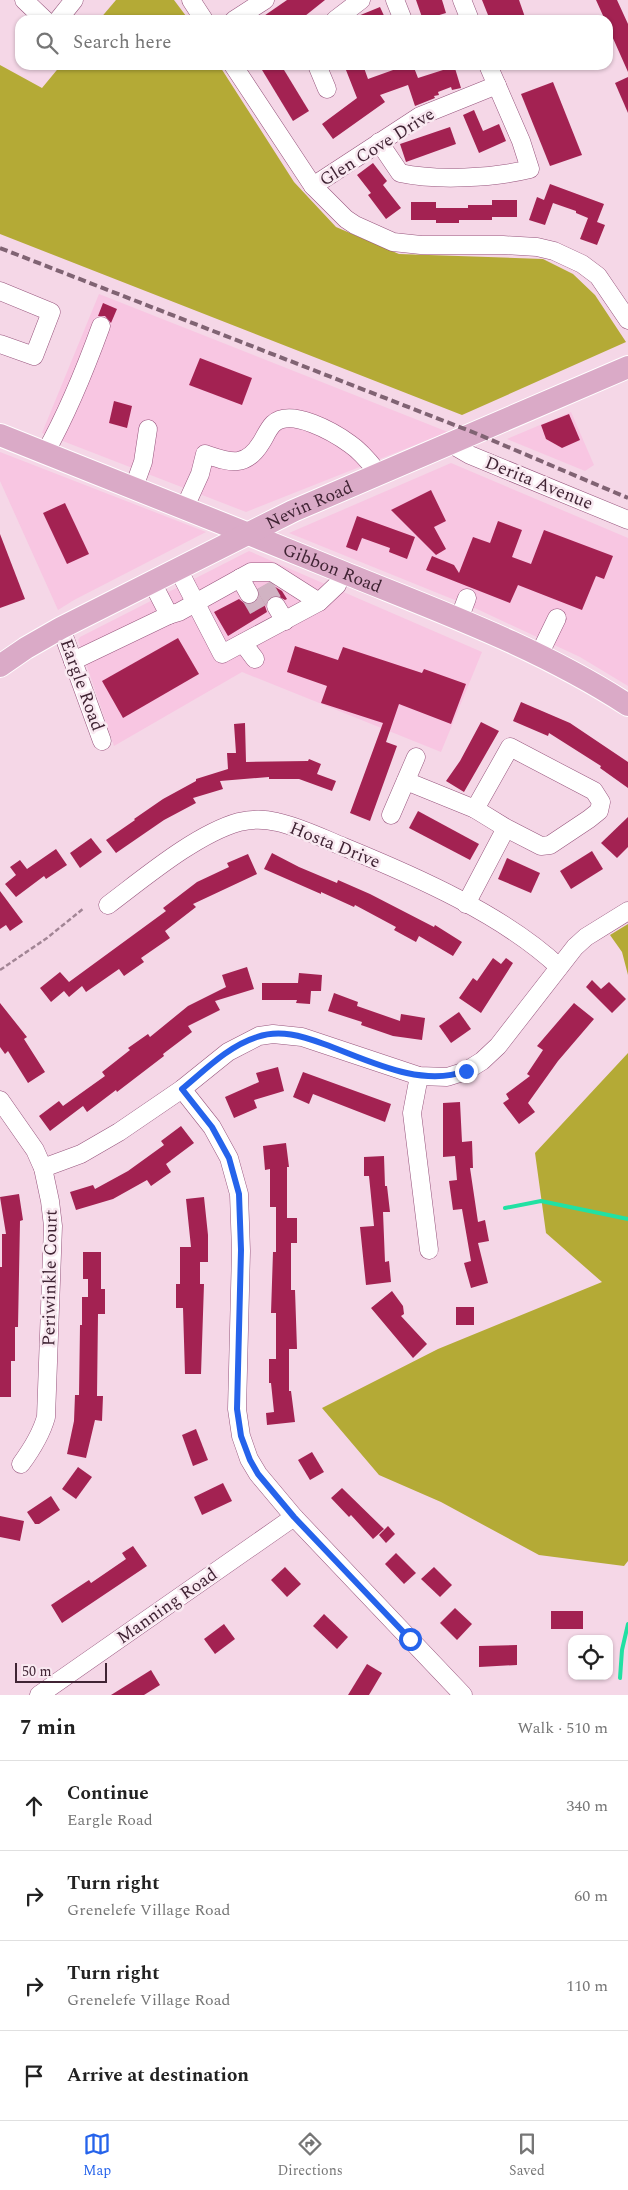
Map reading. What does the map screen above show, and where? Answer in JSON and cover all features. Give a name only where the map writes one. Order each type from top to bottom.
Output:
[{"type":"main road","name":"Nevin Road","points":[[0,666],[26,648],[61,628],[293,511],[628,367]]},
{"type":"main road","name":"Gibbon Road","points":[[0,435],[185,507],[458,620],[539,655],[587,680],[628,705]]},
{"type":"street","points":[[24,0],[40,15]]},
{"type":"street","points":[[62,15],[74,0]]},
{"type":"street","points":[[191,0],[201,15]]},
{"type":"street","points":[[242,15],[265,0]]},
{"type":"street","points":[[342,15],[361,0]]},
{"type":"street","points":[[395,0],[402,15]]},
{"type":"street","points":[[236,70],[313,186],[346,219],[368,232],[393,242],[421,245],[503,245],[537,247],[554,251],[582,264],[598,276],[628,320]]},
{"type":"street","points":[[319,70],[327,89]]},
{"type":"street","points":[[379,142],[400,173],[418,177],[505,175],[530,170],[521,141],[490,70]]},
{"type":"street","name":"Glen Cove Drive","points":[[313,186],[420,116],[497,85]]},
{"type":"street","points":[[0,291],[51,312],[34,356],[0,344]]},
{"type":"street","points":[[45,453],[60,427],[82,378],[101,326]]},
{"type":"street","points":[[185,507],[200,474],[205,454],[231,463],[247,458],[257,450],[274,423],[283,419],[308,420],[351,444],[380,474]]},
{"type":"street","points":[[134,488],[143,462],[148,429]]},
{"type":"street","name":"Derita Avenue","points":[[451,444],[470,455],[628,520]]},
{"type":"street","points":[[178,569],[222,654],[243,643],[265,622],[285,621],[319,602],[337,585],[342,572]]},
{"type":"street","points":[[73,661],[195,603],[272,572],[319,602]]},
{"type":"street","points":[[249,594],[254,578]]},
{"type":"street","points":[[152,582],[169,615]]},
{"type":"street","points":[[458,620],[467,598]]},
{"type":"street","points":[[276,606],[285,621]]},
{"type":"street","points":[[539,655],[557,618]]},
{"type":"street","name":"Eargle Road","points":[[61,628],[102,741]]},
{"type":"street","points":[[243,643],[255,659]]},
{"type":"street","points":[[406,781],[476,809],[506,828],[541,846],[550,844],[589,819],[599,811],[601,802],[594,791],[510,747],[476,809]]},
{"type":"street","points":[[391,815],[416,757]]},
{"type":"street","name":"Hosta Drive","points":[[108,905],[178,853],[239,822],[261,820],[290,825],[417,878],[466,904],[538,948],[560,967]]},
{"type":"street","points":[[466,904],[506,828]]},
{"type":"street","points":[[43,1168],[95,1147],[182,1089],[220,1058],[259,1036],[274,1034],[302,1036],[419,1076],[447,1077],[466,1071],[482,1061],[498,1046],[586,937],[628,911]]},
{"type":"street","points":[[419,1076],[412,1113],[429,1250]]},
{"type":"street","points":[[182,1089],[212,1127],[229,1158],[239,1194],[241,1250],[236,1385],[241,1436],[250,1460],[258,1474],[294,1517],[463,1695]]},
{"type":"street","name":"Periwinkle Court","points":[[0,1100],[34,1150],[43,1168],[53,1226],[46,1416],[42,1430],[21,1464]]},
{"type":"street","name":"Manning Road","points":[[39,1695],[294,1517]]},
{"type":"path","points":[[0,970],[48,938],[84,908]]},
{"type":"shaded area","points":[[116,0],[174,0],[185,15],[103,15]]},
{"type":"shaded area","points":[[0,65],[42,88],[57,70],[222,70],[294,182],[336,227],[399,254],[543,259],[573,274],[595,295],[626,342],[462,415],[0,234]]},
{"type":"shaded area","points":[[99,294],[448,432],[246,512],[42,433]]},
{"type":"shaded area","points":[[571,412],[594,465],[585,471],[507,439]]},
{"type":"shaded area","points":[[0,452],[206,532],[58,610],[0,481]]},
{"type":"shaded area","points":[[451,463],[628,538],[628,686],[580,657],[477,609],[289,533]]},
{"type":"shaded area","points":[[249,551],[482,652],[441,752],[242,672],[114,746],[78,640],[80,637]]},
{"type":"shaded area","points":[[628,924],[628,975],[622,952],[610,935]]},
{"type":"shaded area","points":[[628,1053],[628,1561],[624,1566],[539,1555],[441,1502],[379,1475],[322,1408],[438,1349],[602,1282],[546,1233],[535,1153]]},
{"type":"building","points":[[287,0],[325,0],[306,15],[265,15]]},
{"type":"building","points":[[416,0],[442,0],[446,13],[421,15]]},
{"type":"building","points":[[482,0],[519,0],[524,15],[488,15]]},
{"type":"building","points":[[596,0],[617,0],[628,24],[628,72],[613,38],[613,15],[603,15]]},
{"type":"building","points":[[380,7],[384,15],[360,15]]},
{"type":"building","points":[[262,70],[284,70],[309,111],[293,121]]},
{"type":"building","points":[[346,70],[365,70],[368,79],[393,70],[415,70],[418,78],[443,70],[456,70],[461,88],[452,90],[451,87],[438,92],[439,95],[434,96],[435,98],[415,106],[408,85],[380,95],[385,102],[333,139],[322,124],[357,98]]},
{"type":"building","points":[[628,77],[628,113],[615,83]]},
{"type":"building","points":[[553,82],[582,155],[550,166],[521,94]]},
{"type":"building","points":[[474,110],[483,131],[499,124],[506,141],[479,153],[463,115]]},
{"type":"building","points":[[450,127],[456,144],[406,162],[400,144]]},
{"type":"building","points":[[373,163],[387,181],[383,185],[401,208],[386,219],[368,195],[371,193],[357,175]]},
{"type":"building","points":[[550,184],[604,204],[597,222],[605,225],[597,245],[580,239],[588,218],[576,213],[576,211],[553,203],[545,225],[529,220],[537,197],[544,200]]},
{"type":"building","points":[[492,200],[517,200],[517,217],[492,217],[492,220],[459,220],[459,223],[436,223],[436,220],[411,220],[411,202],[436,202],[436,208],[468,208],[468,205],[492,205]]},
{"type":"building","points":[[103,303],[117,309],[111,323],[105,316],[98,316]]},
{"type":"building","points":[[200,358],[252,378],[242,405],[189,385]]},
{"type":"building","points":[[114,401],[132,406],[127,428],[109,423]]},
{"type":"building","points":[[569,414],[580,440],[562,448],[546,439],[541,425]]},
{"type":"building","points":[[431,490],[446,521],[434,527],[446,549],[436,555],[391,510]]},
{"type":"building","points":[[65,503],[89,554],[67,564],[43,513]]},
{"type":"building","points":[[357,516],[415,537],[407,559],[389,552],[390,548],[362,538],[357,551],[346,547]]},
{"type":"building","points":[[498,521],[522,530],[512,557],[531,564],[544,530],[613,556],[604,579],[596,576],[582,610],[518,585],[510,603],[426,570],[432,556],[454,565],[459,573],[473,537],[490,543]]},
{"type":"building","points":[[0,534],[25,599],[0,608]]},
{"type":"building","points":[[269,583],[282,591],[287,599],[285,600],[276,595],[270,597],[265,606],[267,612],[228,636],[214,612],[239,599],[244,603],[254,603],[258,599],[258,589]]},
{"type":"building","points":[[178,638],[199,674],[123,718],[102,681]]},
{"type":"building","points":[[295,646],[338,660],[343,647],[422,673],[424,669],[466,684],[451,724],[399,704],[386,742],[397,746],[370,821],[350,813],[383,723],[321,703],[327,686],[287,672]]},
{"type":"building","points":[[521,702],[570,723],[628,762],[628,788],[600,768],[601,766],[549,733],[548,736],[513,721]]},
{"type":"building","points":[[481,722],[499,731],[464,792],[446,781],[460,761]]},
{"type":"building","points":[[245,723],[246,762],[308,761],[309,759],[321,764],[317,774],[336,781],[332,791],[299,779],[269,779],[269,777],[220,781],[223,789],[193,798],[196,803],[164,820],[116,853],[106,840],[163,799],[196,781],[196,779],[228,769],[227,753],[236,753],[234,724]]},
{"type":"building","points":[[418,811],[479,844],[470,860],[409,828]]},
{"type":"building","points":[[628,817],[628,847],[617,858],[601,843]]},
{"type":"building","points":[[91,838],[102,852],[80,868],[70,853]]},
{"type":"building","points":[[56,849],[67,865],[46,879],[44,876],[16,897],[5,884],[16,875],[10,867],[20,860],[27,869]]},
{"type":"building","points":[[592,851],[603,869],[571,889],[560,871]]},
{"type":"building","points":[[272,853],[337,883],[338,880],[370,894],[434,927],[435,925],[462,942],[453,956],[419,936],[416,942],[394,930],[396,927],[355,905],[354,907],[321,892],[321,894],[264,869]]},
{"type":"building","points":[[248,854],[257,874],[193,904],[196,907],[165,931],[170,938],[141,958],[144,962],[124,976],[119,969],[86,992],[82,986],[69,997],[64,991],[51,1002],[40,988],[60,972],[69,982],[166,911],[163,908],[197,882],[229,867],[227,863]]},
{"type":"building","points":[[507,858],[540,873],[531,893],[498,879]]},
{"type":"building","points":[[0,891],[23,922],[10,931],[6,925],[0,929]]},
{"type":"building","points":[[493,958],[501,964],[506,958],[513,963],[481,1013],[459,998],[473,978],[477,981]]},
{"type":"building","points":[[247,967],[254,989],[215,1001],[220,1010],[188,1026],[192,1032],[163,1054],[164,1056],[87,1112],[83,1106],[50,1131],[39,1116],[59,1101],[63,1106],[105,1076],[102,1072],[130,1050],[128,1048],[148,1034],[150,1037],[188,1006],[226,987],[222,975]]},
{"type":"building","points":[[299,973],[322,975],[321,991],[311,991],[310,1004],[296,1003],[297,1000],[262,1000],[262,983],[298,983]]},
{"type":"building","points":[[592,980],[601,989],[609,982],[626,999],[612,1013],[586,987]]},
{"type":"building","points":[[334,993],[358,1002],[357,1006],[400,1021],[401,1014],[425,1018],[422,1040],[393,1036],[361,1025],[362,1022],[328,1011]]},
{"type":"building","points":[[0,1003],[27,1037],[24,1039],[45,1072],[28,1083],[8,1051],[5,1054],[0,1047]]},
{"type":"building","points":[[574,1003],[594,1019],[558,1061],[528,1103],[535,1112],[519,1124],[503,1103],[509,1099],[506,1094],[530,1076],[527,1074],[543,1050],[537,1046]]},
{"type":"building","points":[[459,1012],[471,1029],[451,1043],[439,1026]]},
{"type":"building","points":[[278,1067],[284,1091],[254,1100],[257,1108],[234,1118],[225,1097],[259,1082],[256,1073]]},
{"type":"building","points":[[303,1072],[391,1104],[385,1122],[313,1094],[309,1104],[293,1097]]},
{"type":"building","points":[[460,1102],[462,1142],[472,1141],[473,1168],[470,1168],[478,1222],[485,1220],[489,1241],[478,1243],[488,1283],[471,1288],[464,1263],[471,1261],[462,1209],[453,1210],[449,1181],[457,1180],[455,1156],[443,1157],[443,1103]]},
{"type":"building","points":[[181,1126],[194,1143],[166,1164],[171,1172],[151,1186],[147,1180],[113,1199],[76,1210],[70,1192],[93,1185],[95,1189],[128,1171],[164,1145],[161,1141]]},
{"type":"building","points":[[286,1143],[289,1167],[287,1167],[287,1218],[297,1218],[297,1243],[291,1243],[291,1290],[295,1290],[297,1349],[289,1349],[289,1391],[291,1391],[295,1422],[267,1425],[266,1413],[274,1412],[271,1383],[269,1383],[269,1359],[276,1359],[276,1313],[271,1313],[273,1252],[276,1252],[276,1207],[270,1207],[270,1169],[265,1170],[263,1146]]},
{"type":"building","points":[[384,1156],[385,1186],[387,1186],[390,1212],[383,1212],[385,1262],[389,1261],[391,1282],[366,1285],[360,1227],[374,1226],[369,1176],[364,1176],[364,1157]]},
{"type":"building","points":[[19,1194],[23,1220],[20,1221],[18,1327],[15,1327],[15,1361],[11,1361],[11,1397],[0,1397],[0,1267],[2,1267],[2,1234],[6,1234],[0,1197]]},
{"type":"building","points":[[204,1197],[208,1235],[208,1262],[200,1262],[200,1284],[204,1284],[201,1374],[185,1374],[183,1308],[176,1308],[176,1284],[180,1284],[180,1247],[191,1247],[186,1199]]},
{"type":"building","points":[[83,1252],[101,1252],[101,1289],[105,1289],[105,1314],[98,1314],[97,1396],[103,1396],[102,1421],[95,1420],[86,1458],[67,1454],[74,1421],[75,1395],[79,1395],[82,1297],[88,1297],[88,1279],[83,1279]]},
{"type":"building","points":[[392,1291],[403,1306],[404,1314],[401,1316],[427,1344],[413,1358],[371,1308]]},
{"type":"building","points":[[456,1307],[474,1307],[474,1325],[456,1325]]},
{"type":"building","points":[[196,1429],[208,1460],[193,1466],[182,1435]]},
{"type":"building","points":[[312,1452],[324,1472],[310,1480],[298,1460]]},
{"type":"building","points":[[78,1467],[92,1477],[76,1499],[62,1489]]},
{"type":"building","points":[[223,1483],[232,1501],[202,1515],[194,1497]]},
{"type":"building","points":[[342,1488],[384,1529],[373,1539],[351,1515],[349,1517],[331,1498]]},
{"type":"building","points":[[51,1496],[60,1510],[39,1524],[35,1524],[27,1512]]},
{"type":"building","points":[[0,1516],[24,1521],[20,1541],[0,1537]]},
{"type":"building","points":[[388,1526],[395,1534],[386,1543],[379,1535]]},
{"type":"building","points":[[133,1546],[147,1566],[62,1623],[51,1605],[89,1580],[91,1583],[126,1559],[122,1553]]},
{"type":"building","points":[[396,1553],[416,1573],[404,1584],[385,1564]]},
{"type":"building","points":[[285,1567],[301,1584],[287,1597],[271,1580]]},
{"type":"building","points":[[434,1567],[452,1585],[440,1597],[421,1579]]},
{"type":"building","points":[[455,1608],[472,1624],[457,1640],[440,1623]]},
{"type":"building","points":[[551,1611],[583,1611],[583,1629],[551,1629]]},
{"type":"building","points":[[324,1614],[348,1637],[337,1649],[313,1626]]},
{"type":"building","points":[[224,1624],[235,1639],[215,1654],[204,1639]]},
{"type":"building","points":[[517,1645],[517,1665],[479,1667],[479,1646]]},
{"type":"building","points":[[367,1664],[382,1673],[369,1695],[348,1695]]},
{"type":"building","points":[[151,1670],[160,1685],[144,1695],[111,1695]]},
{"type":"waterway","points":[[505,1208],[541,1201],[628,1219]]},
{"type":"waterway","points":[[620,1678],[622,1650],[628,1624]]},
{"type":"tunnel","points":[[264,585],[276,606]]},
{"type":"tunnel","points":[[249,594],[261,615]]},
{"type":"railway","points":[[0,248],[475,433],[628,498]]},
{"type":"route","points":[[410,1639],[294,1517],[258,1474],[246,1451],[241,1436],[236,1385],[241,1250],[239,1194],[229,1158],[212,1127],[182,1089],[228,1052],[259,1036],[274,1034],[302,1036],[419,1076],[438,1078],[466,1071]]}]
